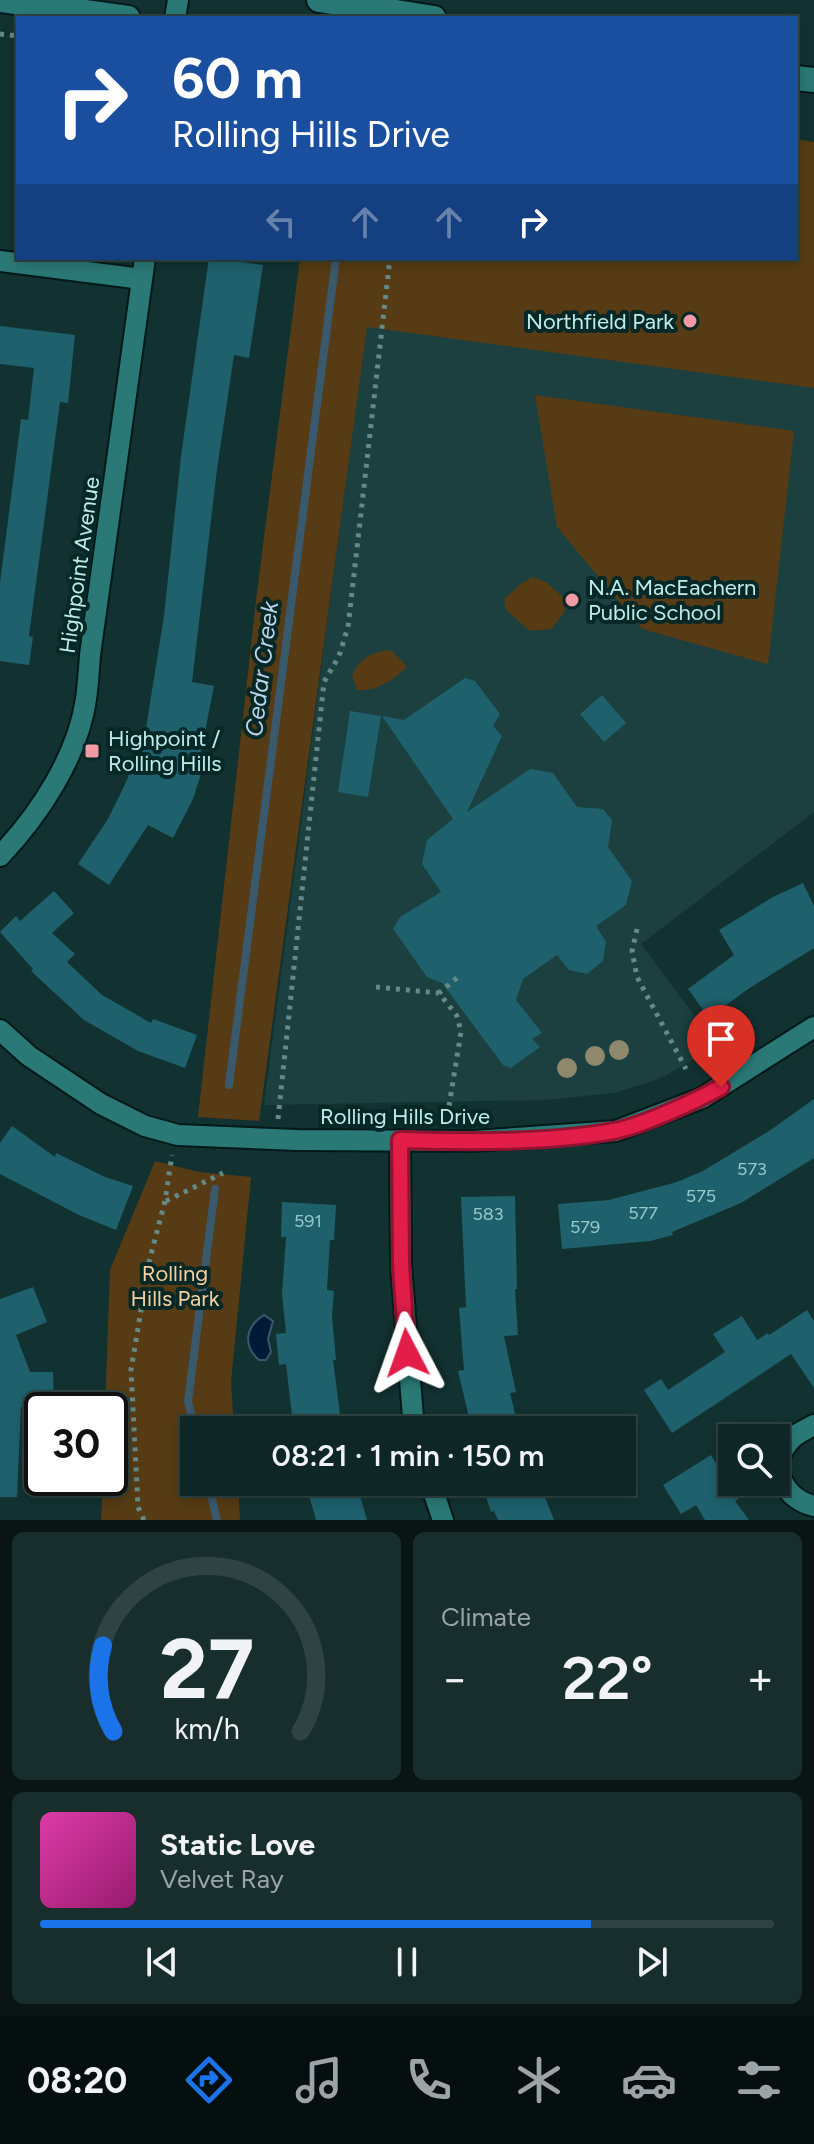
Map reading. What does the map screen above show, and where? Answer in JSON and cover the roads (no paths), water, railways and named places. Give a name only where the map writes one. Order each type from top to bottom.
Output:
[{"type":"main road","points":[[1,0],[114,16]]},
{"type":"main road","points":[[319,0],[421,16]]},
{"type":"street","points":[[0,261],[144,268]]},
{"type":"street","name":"Highpoint Avenue","points":[[0,856],[29,821],[57,778],[74,741],[86,701],[144,268]]},
{"type":"street","name":"Rolling Hills Drive","points":[[0,1030],[29,1056],[101,1104],[145,1126],[178,1135],[297,1140],[474,1141],[616,1131],[702,1098],[814,1027]]},
{"type":"street","points":[[400,1140],[401,1265],[413,1416]]},
{"type":"street","points":[[814,1425],[789,1442],[782,1452],[779,1470],[787,1490],[801,1504],[814,1506]]},
{"type":"street","points":[[435,1496],[443,1520]]},
{"type":"waterway","name":"Cedar Creek","points":[[229,1085],[336,260]]},
{"type":"waterway","name":"Cedar Creek","points":[[192,1416],[188,1401],[215,1189]]},
{"type":"waterway","name":"Cedar Creek","points":[[211,1496],[217,1520]]},
{"type":"place","name":"Northfield Park","points":[[690,321]]},
{"type":"place","name":"N.A. MacEachern Public School","points":[[572,600]]},
{"type":"place","name":"Highpoint / Rolling Hills","points":[[92,751]]},
{"type":"park label","name":"Rolling Hills Park","points":[[175,1286]]}]
